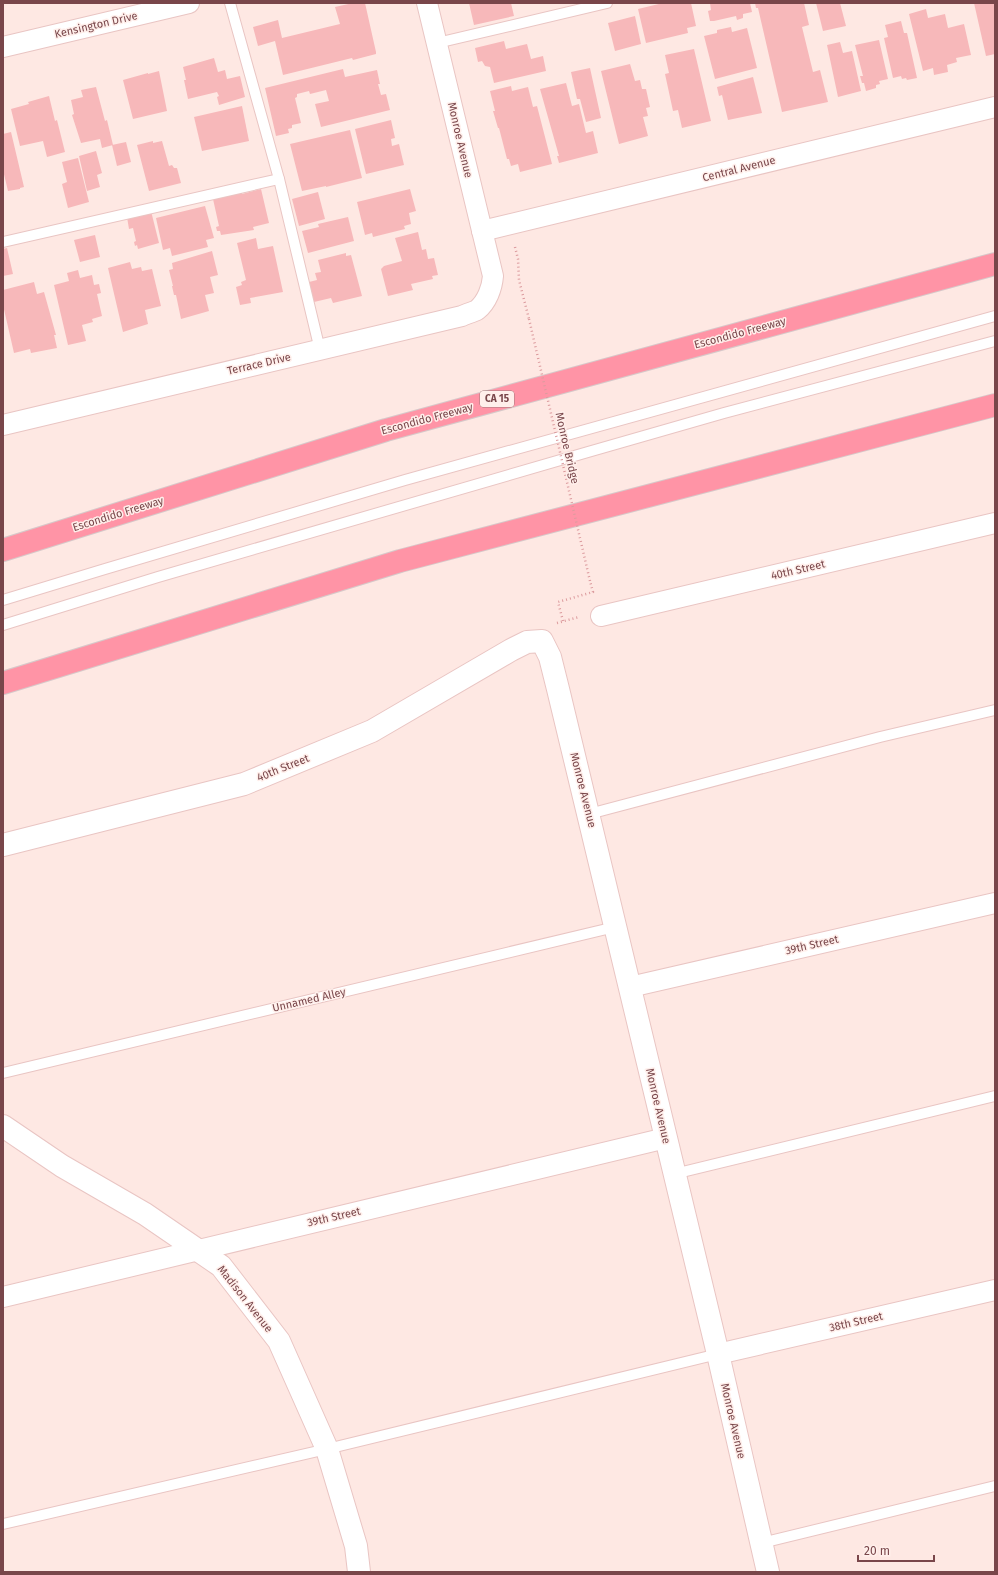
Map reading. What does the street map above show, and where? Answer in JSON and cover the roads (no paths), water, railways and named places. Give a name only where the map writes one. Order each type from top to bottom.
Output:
[{"type":"highway","name":"Escondido Freeway","points":[[3,550],[386,430],[995,264]]},
{"type":"highway","points":[[3,683],[400,561],[995,405]]},
{"type":"street","name":"Kensington Drive","points":[[3,47],[189,3]]},
{"type":"street","name":"Monroe Avenue","points":[[427,3],[493,276]]},
{"type":"street","name":"Central Avenue","points":[[482,231],[995,107]]},
{"type":"street","name":"Terrace Drive","points":[[3,425],[462,316],[477,310],[487,299],[492,286],[493,276]]},
{"type":"street","name":"40th Street","points":[[601,616],[995,523]]},
{"type":"street","name":"Monroe Avenue","points":[[542,641],[550,657],[589,814],[718,1354],[768,1572]]},
{"type":"street","name":"40th Street","points":[[3,845],[244,784],[372,731],[511,650],[527,642],[542,641]]},
{"type":"street","name":"39th Street","points":[[630,987],[995,903]]},
{"type":"street","name":"Madison Avenue","points":[[3,1126],[62,1166],[145,1214],[221,1266],[278,1341],[327,1449],[356,1546],[359,1572]]},
{"type":"street","name":"39th Street","points":[[3,1296],[666,1138]]},
{"type":"street","name":"38th Street","points":[[718,1354],[995,1290]]},
{"type":"lane","points":[[230,3],[279,179],[320,350]]},
{"type":"lane","points":[[437,43],[607,3]]},
{"type":"lane","points":[[3,242],[279,179]]},
{"type":"lane","points":[[3,600],[405,480],[995,316]]},
{"type":"lane","points":[[3,625],[158,577],[724,413],[995,341]]},
{"type":"lane","points":[[589,814],[880,737],[995,710]]},
{"type":"lane","name":"Unnamed Alley","points":[[3,1073],[615,927]]},
{"type":"lane","points":[[674,1174],[995,1096]]},
{"type":"lane","points":[[3,1524],[327,1449],[718,1354]]},
{"type":"lane","points":[[762,1543],[995,1486]]}]
